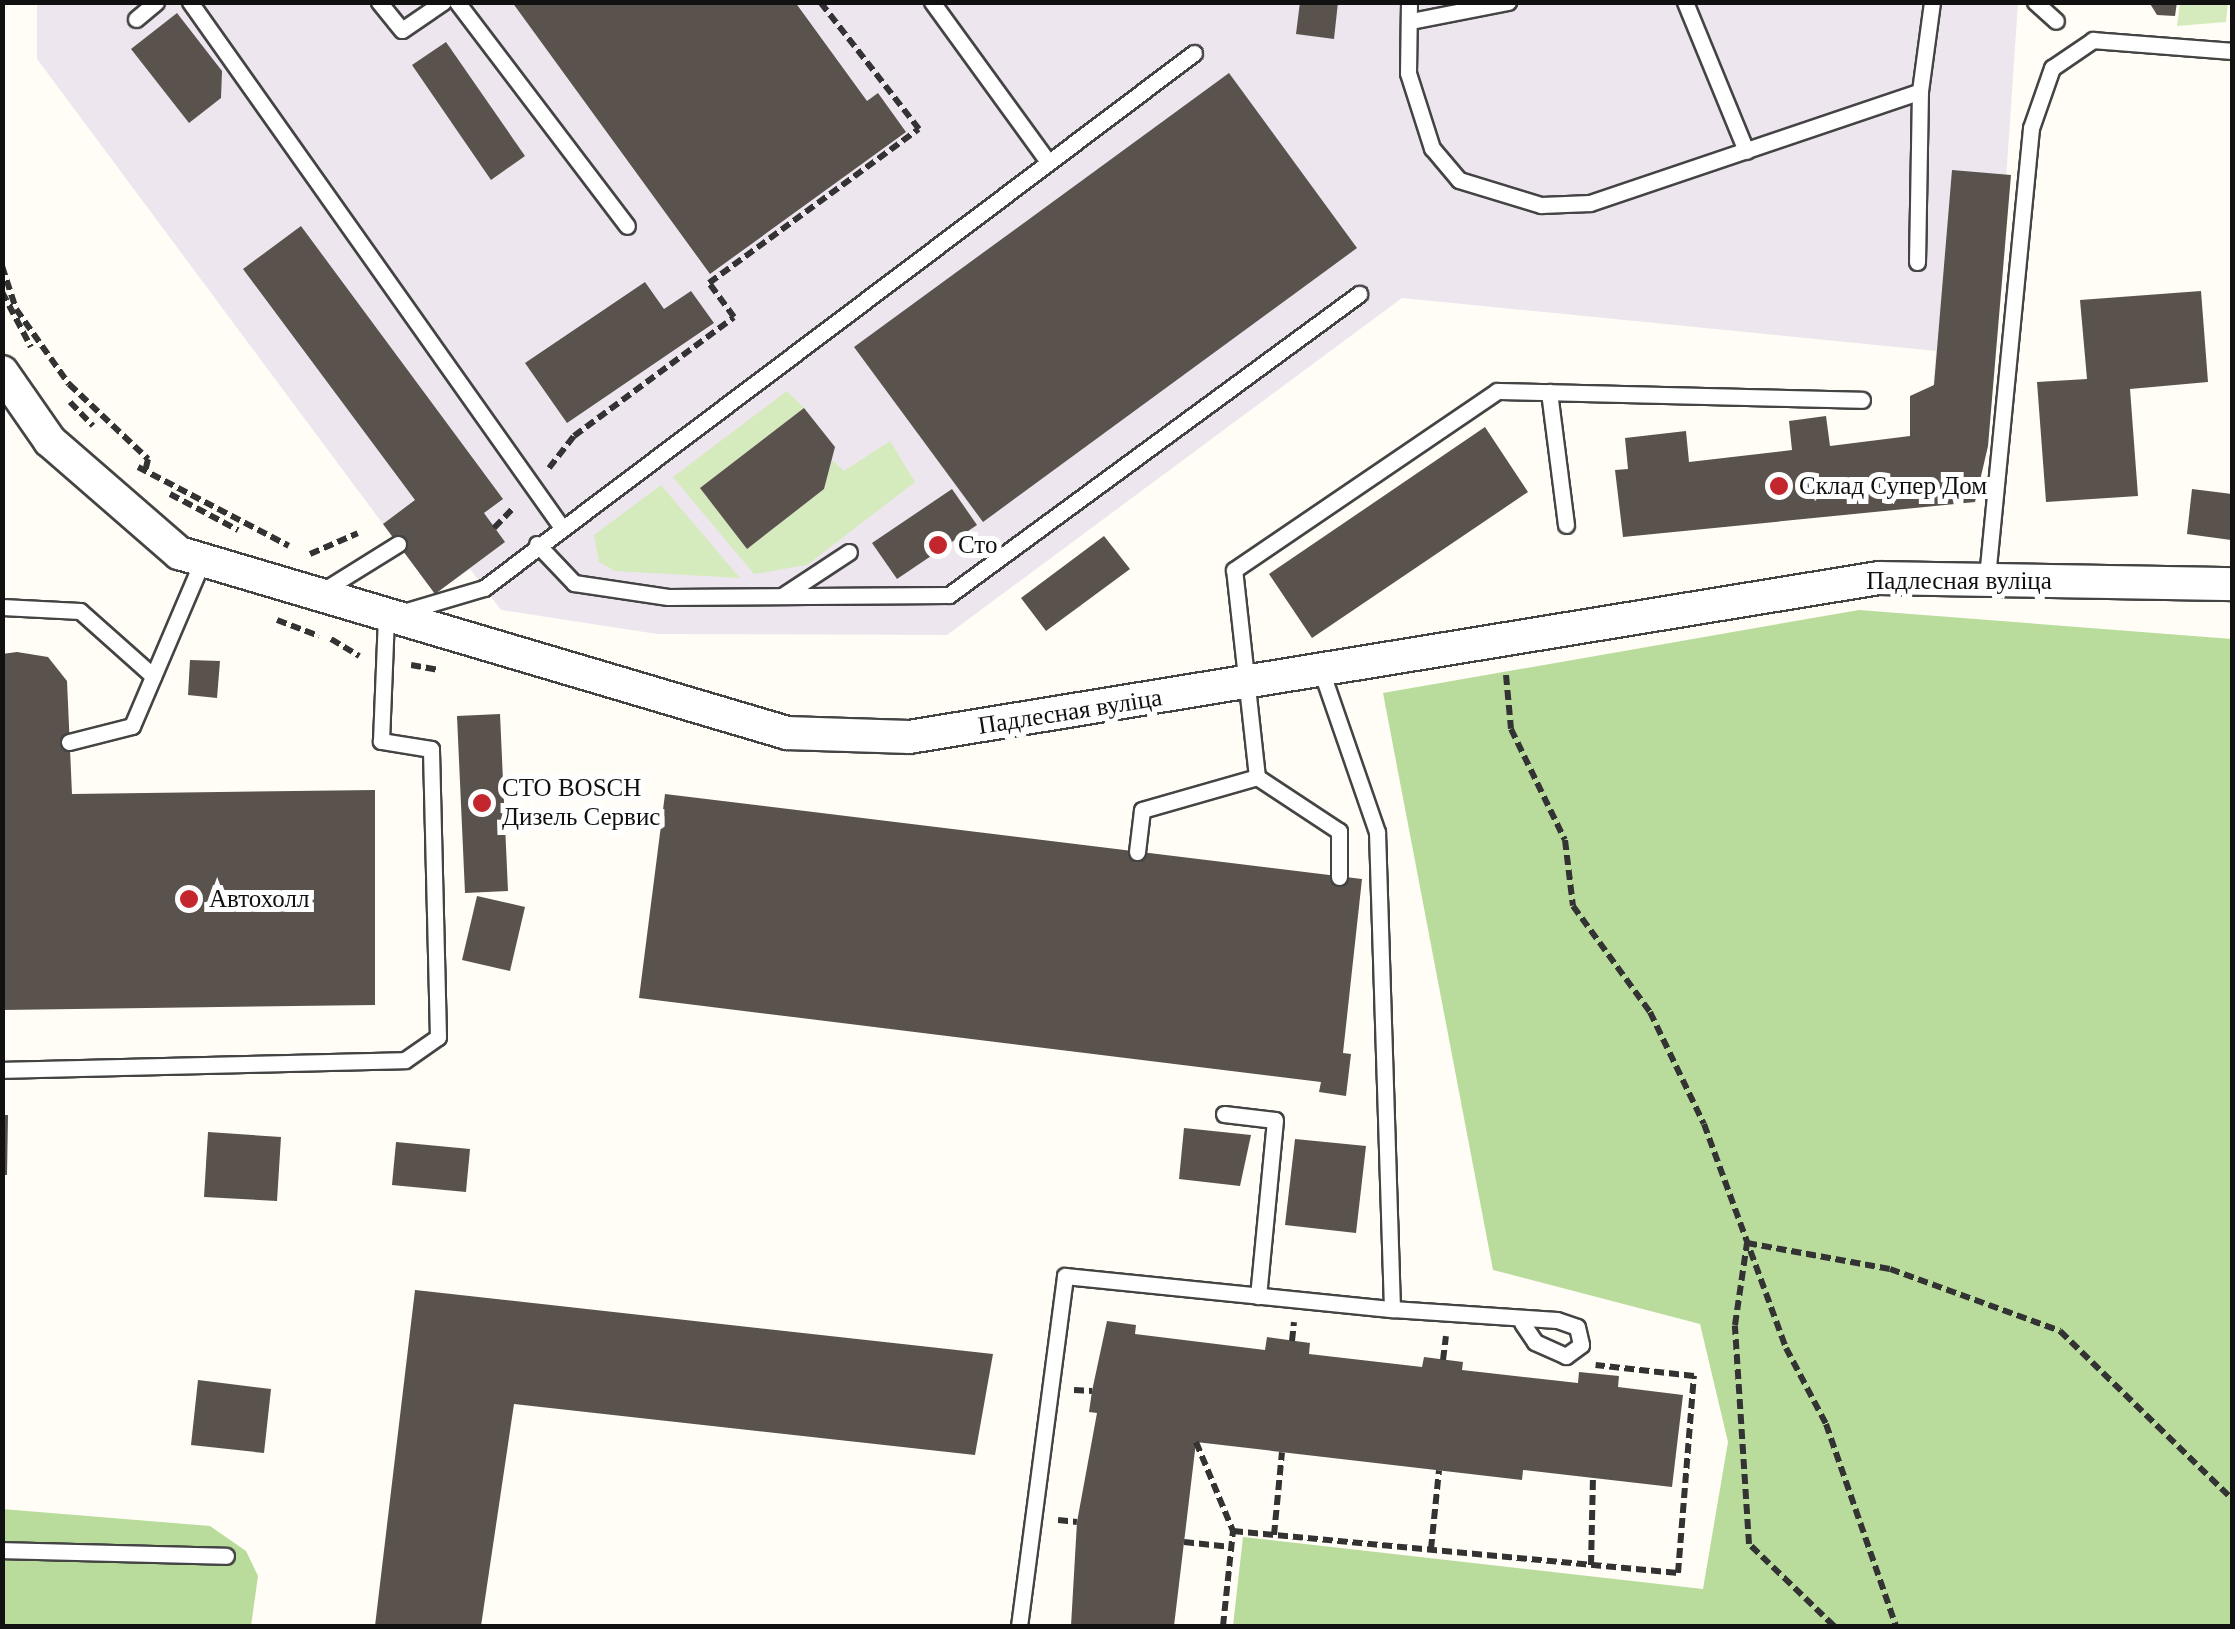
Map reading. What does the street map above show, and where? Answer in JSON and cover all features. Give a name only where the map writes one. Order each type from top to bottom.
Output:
[{"type":"street","name":"Падлесная вуліца","points":[[2,372],[50,441],[100,489],[202,562],[728,718],[834,737],[909,737],[1322,673],[1849,582],[1987,577],[2232,584]]},
{"type":"lane","points":[[136,19],[156,2]]},
{"type":"lane","points":[[190,2],[560,525]]},
{"type":"lane","points":[[380,2],[402,30],[443,2]]},
{"type":"lane","points":[[457,2],[627,226]]},
{"type":"lane","points":[[932,2],[1047,160]]},
{"type":"lane","points":[[1409,2],[1408,73],[1432,148],[1459,180],[1489,194],[1541,206],[1590,204],[1920,91]]},
{"type":"lane","points":[[1411,21],[1508,2]]},
{"type":"lane","points":[[1685,2],[1746,151]]},
{"type":"lane","points":[[1917,262],[1920,91],[1932,2]]},
{"type":"lane","points":[[2035,2],[2056,22]]},
{"type":"lane","points":[[1987,577],[2031,128],[2052,68],[2093,40],[2232,51]]},
{"type":"lane","points":[[2,1070],[405,1060],[438,1037],[430,749],[380,741],[386,617],[484,588],[560,525],[1194,53]]},
{"type":"lane","points":[[536,544],[574,583],[668,598],[949,596],[1359,294]]},
{"type":"lane","points":[[1257,777],[1234,570],[1497,391],[1862,400]]},
{"type":"lane","points":[[1549,392],[1566,525]]},
{"type":"lane","points":[[316,595],[398,544]]},
{"type":"lane","points":[[782,596],[848,552]]},
{"type":"lane","points":[[70,742],[132,726],[202,562]]},
{"type":"lane","points":[[2,607],[80,611],[153,676]]},
{"type":"lane","points":[[1322,673],[1377,832],[1392,1310]]},
{"type":"lane","points":[[1136,852],[1142,810],[1257,777],[1339,831],[1340,877]]},
{"type":"lane","points":[[1224,1114],[1274,1120],[1258,1296]]},
{"type":"lane","points":[[1019,1626],[1066,1276],[1522,1323]]},
{"type":"lane","points":[[2,1550],[226,1556]]},
{"type":"path","points":[[494,528],[574,436],[734,317],[709,283],[919,129],[820,2]]},
{"type":"path","points":[[2,266],[16,309],[70,384],[148,459],[144,481],[305,556],[361,532],[398,544]]},
{"type":"path","points":[[2,317],[16,309]]},
{"type":"path","points":[[1503,642],[1511,730],[1565,840],[1573,906],[1650,1012],[1704,1124],[1786,1348],[1826,1424],[1896,1626]]},
{"type":"path","points":[[1747,1243],[1890,1269],[2060,1331],[2232,1499]]},
{"type":"path","points":[[1747,1243],[1735,1324],[1750,1544],[1834,1626]]},
{"type":"path","points":[[1275,1314],[1313,1317]]},
{"type":"path","points":[[1428,1327],[1463,1330]]},
{"type":"path","points":[[1444,1360],[1447,1328]]},
{"type":"path","points":[[1232,1531],[1678,1573],[1694,1376],[1601,1370],[1581,1364]]},
{"type":"path","points":[[1072,1409],[1077,1372]]},
{"type":"path","points":[[1074,1390],[1092,1391]]},
{"type":"path","points":[[1196,1442],[1232,1531],[1223,1626]]},
{"type":"path","points":[[1274,1535],[1282,1452]]},
{"type":"path","points":[[1432,1550],[1439,1470]]},
{"type":"path","points":[[1591,1565],[1594,1478]]},
{"type":"path","points":[[1054,1538],[1059,1502]]},
{"type":"path","points":[[1057,1520],[1077,1522]]},
{"type":"path","points":[[1184,1542],[1231,1547]]},
{"type":"shaded area","points":[[37,3],[2018,3],[1988,446],[1929,441],[1936,351],[1402,298],[947,635],[657,634],[501,610],[470,569],[435,594],[37,59]]},
{"type":"green space","points":[[2180,3],[2228,3],[2226,22],[2177,26]]},
{"type":"green space","points":[[787,391],[804,408],[700,488],[747,549],[824,489],[832,460],[844,471],[890,441],[915,482],[807,565],[754,574],[673,477]]},
{"type":"green space","points":[[661,485],[740,578],[615,571],[599,562],[594,535]]},
{"type":"green space","points":[[1859,610],[2232,639],[2232,1626],[1233,1626],[1243,1537],[1703,1589],[1728,1442],[1700,1324],[1493,1270],[1383,693]]},
{"type":"green space","points":[[2,1509],[210,1526],[246,1551],[258,1576],[251,1626],[3,1626]]},
{"type":"building","points":[[512,2],[795,2],[867,101],[878,93],[906,132],[710,274]]},
{"type":"building","points":[[1300,2],[1338,2],[1334,39],[1296,34]]},
{"type":"building","points":[[2149,2],[2177,2],[2175,16],[2157,15]]},
{"type":"building","points":[[177,13],[222,71],[221,98],[189,123],[131,49]]},
{"type":"building","points":[[446,42],[525,156],[491,180],[412,65]]},
{"type":"building","points":[[1229,73],[1357,248],[983,522],[854,347]]},
{"type":"building","points":[[1952,170],[2011,175],[1988,446],[1975,502],[1623,537],[1615,470],[1628,469],[1625,438],[1686,431],[1689,462],[1792,450],[1789,421],[1826,416],[1830,446],[1910,436],[1910,396],[1934,385]]},
{"type":"building","points":[[301,226],[503,499],[484,513],[505,542],[435,594],[383,524],[415,500],[243,269]]},
{"type":"building","points":[[645,282],[664,309],[691,291],[714,323],[567,423],[525,363]]},
{"type":"building","points":[[2201,291],[2208,382],[2130,389],[2138,496],[2046,502],[2037,382],[2087,379],[2080,300]]},
{"type":"building","points":[[804,408],[835,447],[824,489],[747,549],[700,488]]},
{"type":"building","points":[[1485,427],[1528,492],[1312,638],[1269,574]]},
{"type":"building","points":[[952,489],[977,525],[897,579],[872,543]]},
{"type":"building","points":[[2192,489],[2232,494],[2231,540],[2187,534]]},
{"type":"building","points":[[1104,536],[1130,569],[1046,631],[1021,598]]},
{"type":"building","name":"Автохолл","points":[[2,654],[48,657],[67,681],[72,794],[375,790],[375,1005],[2,1010]]},
{"type":"building","points":[[190,660],[220,661],[217,698],[188,695]]},
{"type":"building","name":"СТО BOSCH Дизель Сервис","points":[[500,714],[508,891],[465,893],[457,716]]},
{"type":"building","points":[[665,794],[1362,879],[1343,1053],[1351,1054],[1346,1096],[1319,1092],[1321,1082],[639,998]]},
{"type":"building","points":[[477,896],[525,907],[510,971],[462,960]]},
{"type":"building","points":[[2,1115],[8,1115],[7,1175],[2,1175]]},
{"type":"building","points":[[1184,1128],[1251,1135],[1240,1186],[1179,1179]]},
{"type":"building","points":[[208,1132],[281,1137],[277,1201],[204,1197]]},
{"type":"building","points":[[1295,1139],[1366,1146],[1356,1233],[1285,1225]]},
{"type":"building","points":[[396,1142],[470,1149],[466,1192],[392,1185]]},
{"type":"building","points":[[415,1290],[993,1354],[975,1455],[514,1404],[481,1626],[375,1626]]},
{"type":"building","points":[[1107,1321],[1136,1325],[1135,1334],[1265,1350],[1267,1337],[1310,1343],[1309,1354],[1422,1367],[1424,1357],[1463,1362],[1462,1370],[1578,1383],[1579,1372],[1619,1376],[1618,1387],[1683,1395],[1672,1487],[1523,1470],[1522,1480],[1196,1442],[1174,1626],[1071,1626],[1077,1522],[1097,1413],[1089,1412]]},
{"type":"building","points":[[198,1380],[271,1389],[264,1453],[191,1445]]},
{"type":"place","name":"Склад Супер Дом","points":[[1779,486]]},
{"type":"place","name":"Сто","points":[[938,545]]},
{"type":"place","name":"СТО BOSCH Дизель Сервис","points":[[482,803]]},
{"type":"place","name":"Автохолл","points":[[189,899]]}]
